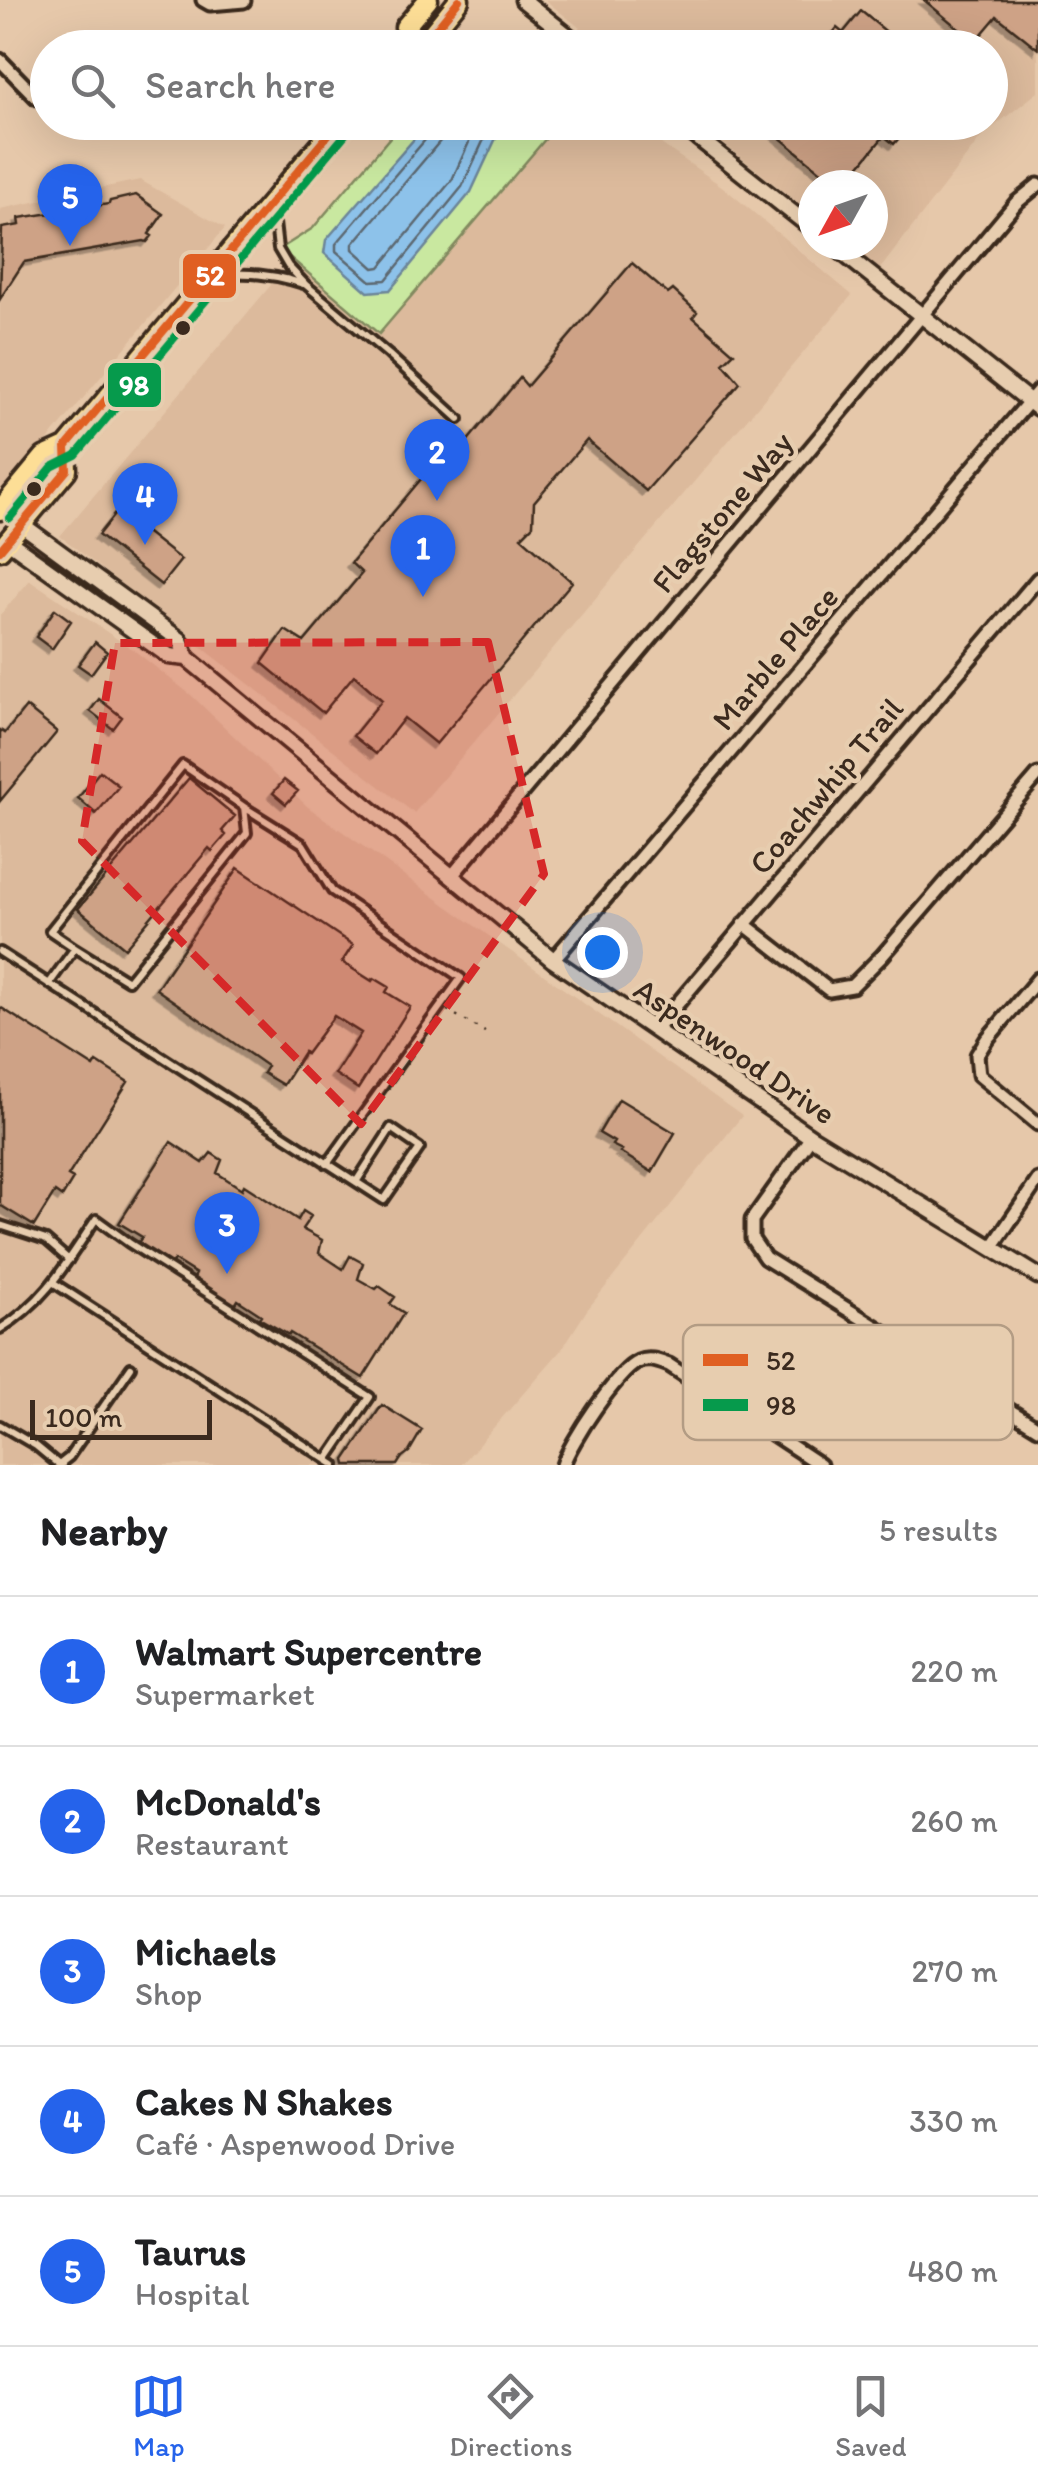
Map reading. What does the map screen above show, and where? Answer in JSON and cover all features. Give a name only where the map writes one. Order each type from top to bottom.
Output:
[{"type":"main road","points":[[406,30],[428,0]]},
{"type":"main road","points":[[435,30],[459,0]]},
{"type":"main road","points":[[0,508],[44,458],[66,447],[324,140]]},
{"type":"main road","points":[[3,541],[66,470],[66,447]]},
{"type":"street","points":[[203,0],[210,4],[244,1]]},
{"type":"street","points":[[523,0],[560,30]]},
{"type":"street","points":[[0,60],[30,92]]},
{"type":"street","points":[[700,140],[798,218]]},
{"type":"street","name":"Flagstone Way","points":[[451,877],[1016,203],[1038,184]]},
{"type":"street","points":[[852,260],[1035,400]]},
{"type":"street","name":"Marble Place","points":[[553,960],[1035,400]]},
{"type":"street","points":[[0,508],[22,524]]},
{"type":"street","name":"Aspenwood Drive","points":[[22,524],[180,640],[188,658],[553,960],[812,1138],[1038,1276]]},
{"type":"street","name":"Aspenwood Drive","points":[[3,541],[169,656],[188,658]]},
{"type":"street","name":"Coachwhip Trail","points":[[656,1029],[1038,579]]},
{"type":"street","points":[[744,924],[829,990],[852,986],[1038,776]]},
{"type":"street","points":[[1038,979],[977,1055],[979,1075],[1038,1124]]},
{"type":"street","points":[[812,1138],[752,1220],[752,1240],[765,1258],[873,1325]]},
{"type":"street","points":[[993,1246],[1038,1180]]},
{"type":"street","points":[[562,1465],[580,1430],[623,1374],[640,1360],[656,1359],[683,1375]]},
{"type":"street","points":[[1013,1412],[1038,1428]]},
{"type":"street","points":[[782,1440],[820,1465]]},
{"type":"lane","points":[[272,202],[278,248],[288,266],[460,419]]},
{"type":"lane","points":[[211,275],[240,272],[280,276],[306,285]]},
{"type":"lane","points":[[244,807],[247,833],[128,981],[50,930],[182,766],[302,844],[332,890],[461,978],[327,1164]]},
{"type":"lane","points":[[49,984],[75,948]]},
{"type":"lane","points":[[0,952],[327,1164],[384,1200],[420,1148],[392,1128],[356,1182]]},
{"type":"lane","points":[[0,1329],[21,1316],[54,1282],[96,1218],[141,1251],[370,1397],[327,1460]]},
{"type":"lane","points":[[0,1225],[46,1240],[69,1260]]},
{"type":"lane","points":[[54,1282],[335,1465]]},
{"type":"lane","points":[[0,1425],[60,1465],[131,1367]]},
{"type":"path","points":[[440,1006],[485,1032]]},
{"type":"highlighted area","points":[[488,642],[544,874],[361,1124],[82,841],[115,643]]},
{"type":"shaded area","points":[[545,0],[1038,0],[1038,92],[1008,115],[1008,30],[583,30]]},
{"type":"shaded area","points":[[544,140],[655,140],[723,187],[798,250],[798,260],[810,260],[852,295],[414,813],[60,536],[292,260],[379,334]]},
{"type":"shaded area","points":[[719,140],[979,140],[888,259],[888,170],[798,170],[798,203]]},
{"type":"shaded area","points":[[140,180],[225,228],[0,498],[0,209]]},
{"type":"shaded area","points":[[869,260],[887,260],[880,269]]},
{"type":"shaded area","points":[[30,580],[135,651],[191,695],[308,807],[742,1116],[587,1310],[562,1349],[461,1465],[0,1465],[0,615]]},
{"type":"green space","points":[[388,140],[544,140],[379,334],[280,249],[313,228]]},
{"type":"water","points":[[413,140],[495,140],[471,192],[390,290],[368,292],[324,253],[326,240]]},
{"type":"building","points":[[924,0],[1038,0],[1038,49],[997,16],[985,30],[960,30]]},
{"type":"building","points":[[861,11],[884,30],[845,30]]},
{"type":"building","points":[[783,140],[881,140],[856,170],[819,170]]},
{"type":"building","points":[[136,195],[163,214],[147,242],[24,262],[0,299],[2,228],[20,225],[19,218],[109,204]]},
{"type":"building","points":[[632,263],[668,294],[673,290],[697,312],[693,317],[734,353],[723,363],[740,383],[646,491],[587,440],[534,502],[533,525],[521,537],[572,582],[436,744],[404,718],[376,754],[353,736],[382,700],[354,675],[323,713],[262,663],[285,630],[304,642],[362,573],[351,563],[436,461],[446,467],[520,378],[527,386]]},
{"type":"building","points":[[118,510],[181,560],[161,585],[98,535]]},
{"type":"building","points":[[55,609],[71,621],[52,649],[36,637]]},
{"type":"building","points":[[95,642],[107,652],[91,674],[78,665]]},
{"type":"building","points":[[99,699],[122,717],[113,729],[90,711]]},
{"type":"building","points":[[26,707],[57,732],[0,801],[0,730],[5,733]]},
{"type":"building","points":[[100,771],[119,786],[96,814],[78,798]]},
{"type":"building","points":[[189,778],[235,816],[222,831],[226,835],[212,851],[209,848],[125,948],[78,909]]},
{"type":"building","points":[[284,780],[298,791],[286,804],[273,793]]},
{"type":"building","points":[[238,868],[353,945],[342,962],[389,987],[386,992],[410,1007],[358,1089],[335,1074],[361,1033],[334,1016],[283,1085],[263,1073],[267,1066],[156,989]]},
{"type":"building","points":[[0,1007],[94,1067],[97,1062],[128,1082],[68,1176],[73,1179],[62,1197],[55,1192],[34,1226],[0,1205]]},
{"type":"building","points":[[619,1099],[675,1133],[652,1172],[599,1133]]},
{"type":"building","points":[[171,1142],[203,1163],[211,1153],[222,1160],[217,1173],[242,1189],[244,1185],[298,1220],[303,1211],[311,1216],[302,1229],[322,1240],[319,1253],[343,1269],[350,1256],[363,1263],[358,1279],[395,1297],[390,1304],[404,1313],[363,1378],[259,1318],[261,1315],[238,1300],[235,1305],[193,1280],[196,1274],[138,1243],[142,1237],[119,1223]]},
{"type":"building","points":[[382,1405],[422,1430],[409,1452],[397,1465],[346,1465],[345,1460]]},
{"type":"transit line","name":"52","points":[[435,30],[459,0]]},
{"type":"transit line","name":"52","points":[[0,550],[67,470],[66,447],[324,140]]},
{"type":"transit line","name":"98","points":[[10,518],[52,467],[76,455],[341,140]]},
{"type":"place","name":"Taurus","points":[[70,246]]},
{"type":"place","name":"McDonald's","points":[[437,501]]},
{"type":"place","name":"Cakes N Shakes","points":[[145,545]]},
{"type":"place","name":"Walmart Supercentre","points":[[423,597]]},
{"type":"place","name":"Michaels","points":[[227,1274]]}]
